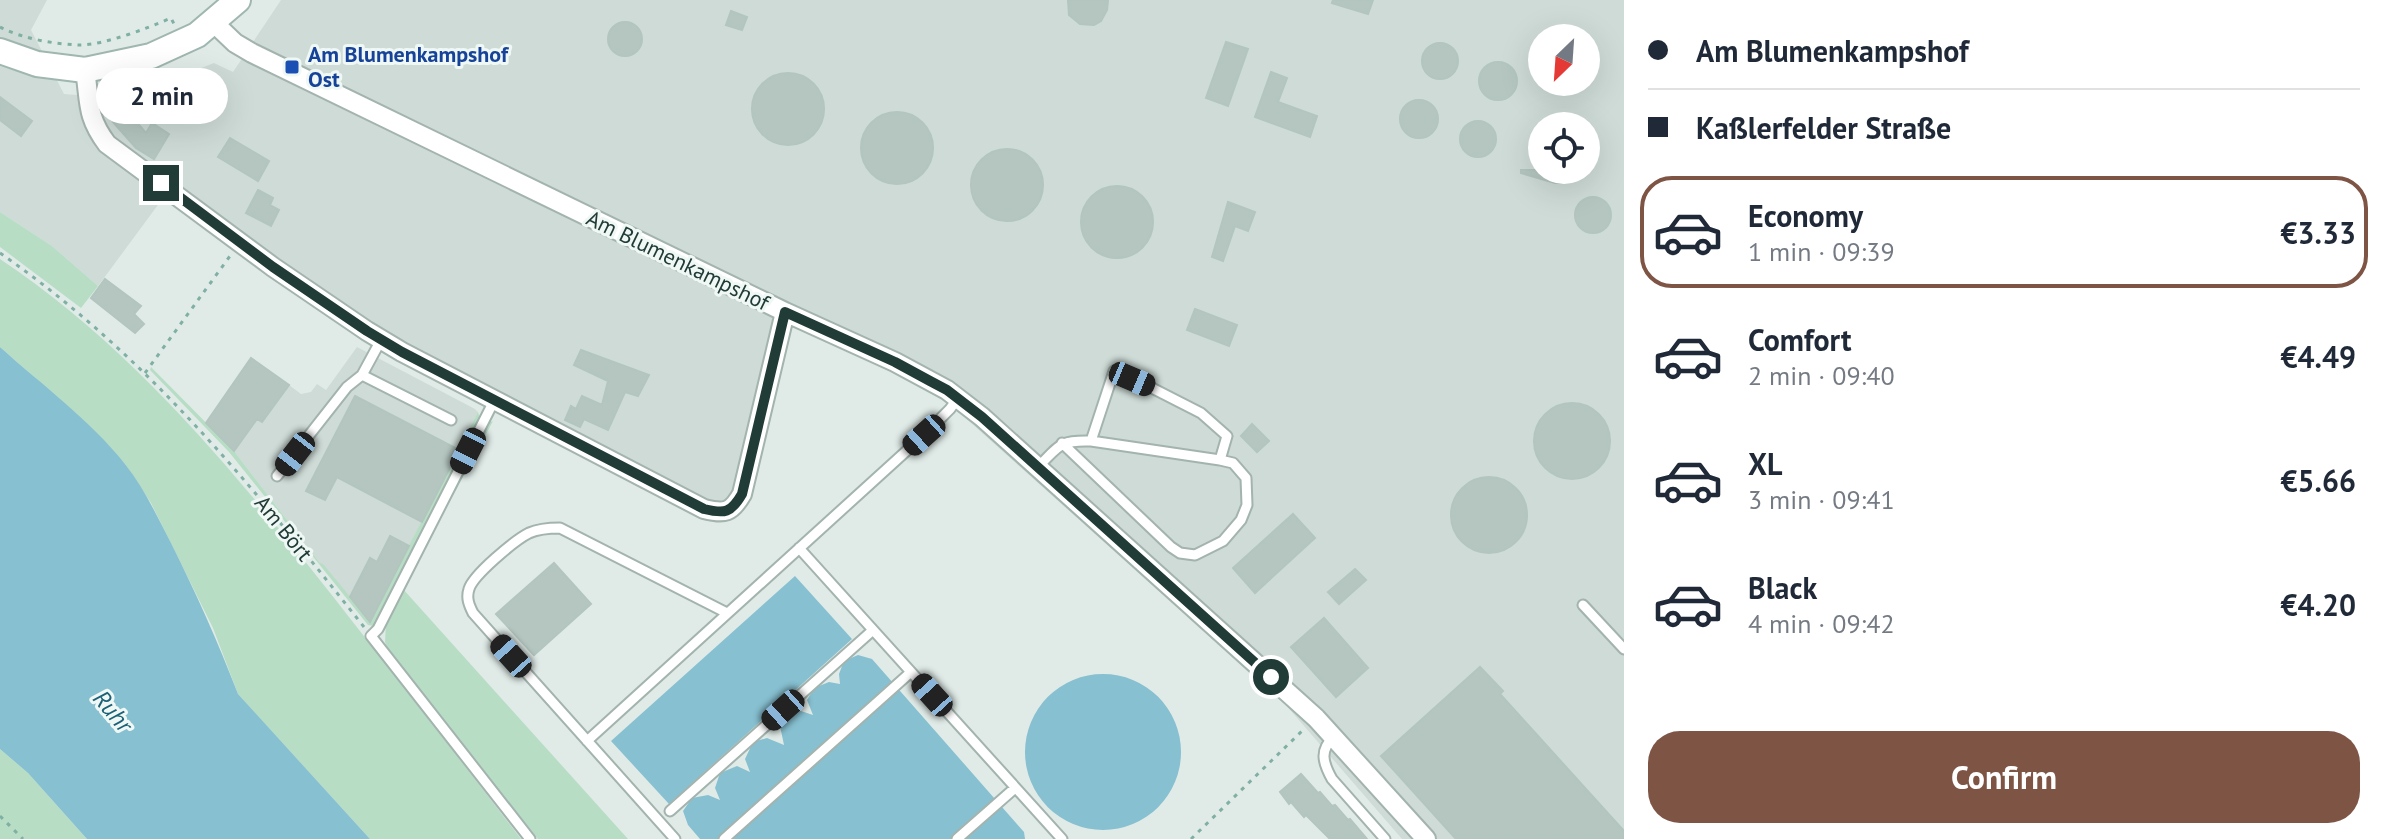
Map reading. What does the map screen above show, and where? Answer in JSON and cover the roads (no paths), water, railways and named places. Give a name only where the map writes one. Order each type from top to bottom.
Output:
[{"type":"street","points":[[0,51],[37,64],[85,70],[151,56],[185,42],[238,0]]},
{"type":"street","name":"Am Blumenkampshof","points":[[213,22],[235,43],[252,53],[785,312],[895,362],[947,390],[982,417],[1316,718],[1426,839]]},
{"type":"street","points":[[85,70],[89,112],[95,128],[107,144],[335,310],[381,340],[494,401],[704,509],[719,513],[728,511],[742,494],[785,312]]},
{"type":"lane","points":[[277,476],[347,387],[362,375],[381,340]]},
{"type":"lane","points":[[1091,441],[1114,371],[1201,413],[1227,436],[1220,460]]},
{"type":"lane","points":[[362,375],[451,420]]},
{"type":"lane","points":[[587,741],[924,435],[958,398]]},
{"type":"lane","points":[[494,401],[378,629],[371,636],[530,839]]},
{"type":"lane","points":[[1038,467],[1062,443],[1069,440],[1220,460],[1233,463],[1246,478],[1247,505],[1241,520],[1223,541],[1195,555],[1180,553],[1062,443]]},
{"type":"lane","points":[[675,839],[473,613],[467,594],[476,577],[520,539],[531,532],[560,528],[727,613]]},
{"type":"lane","points":[[799,548],[1062,839]]},
{"type":"lane","points":[[1583,605],[1624,649]]},
{"type":"lane","points":[[670,811],[873,630]]},
{"type":"lane","points":[[724,839],[911,672]]},
{"type":"lane","points":[[1334,737],[1325,745],[1326,768],[1332,779],[1385,839]]},
{"type":"lane","points":[[957,839],[1015,788]]},
{"type":"water","name":"Ruhr","points":[[0,347],[81,418],[125,464],[150,502],[180,562],[238,694],[370,839],[87,839],[28,773],[0,749]]},
{"type":"water","points":[[795,576],[852,639],[669,804],[611,741]]},
{"type":"water","points":[[858,655],[872,659],[1024,832],[1025,839],[700,839],[688,825],[683,811],[692,798],[708,795],[720,800],[715,788],[720,773],[737,766],[750,772],[745,759],[753,742],[767,738],[784,745],[780,726],[785,715],[798,710],[813,715],[807,700],[814,688],[829,682],[840,684],[839,674],[844,661]]},
{"type":"water","points":[[1103,674],[1133,680],[1158,697],[1175,722],[1181,752],[1175,782],[1158,807],[1133,824],[1103,830],[1073,824],[1048,807],[1031,782],[1025,752],[1031,722],[1048,697],[1073,680]]},
{"type":"place","name":"Am Blumenkampshof Ost","points":[[292,67]]}]
